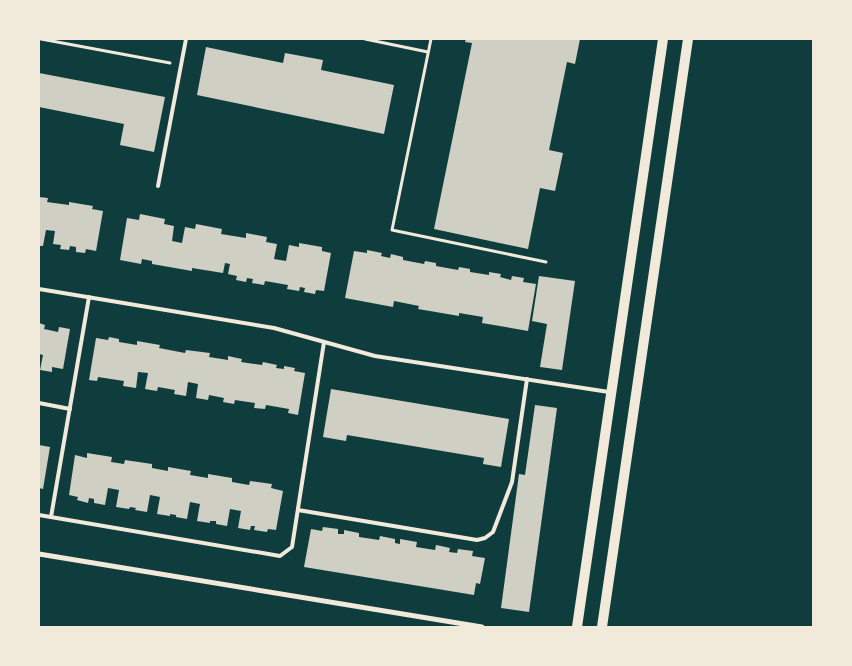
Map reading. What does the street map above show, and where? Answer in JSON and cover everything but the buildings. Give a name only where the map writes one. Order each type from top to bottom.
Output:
[{"type":"main road","points":[[577,627],[663,39]]},
{"type":"main road","points":[[602,627],[688,39]]},
{"type":"street","points":[[39,554],[482,627]]},
{"type":"lane","points":[[158,186],[186,39]]},
{"type":"lane","points":[[39,289],[274,328],[375,356],[612,392]]},
{"type":"lane","points":[[51,517],[89,297]]},
{"type":"lane","points":[[39,515],[280,556],[292,547],[324,342]]},
{"type":"lane","points":[[298,510],[477,540],[485,538],[493,532],[512,482],[527,379]]},
{"type":"lane","points":[[39,403],[70,409]]},
{"type":"path","points":[[41,39],[181,65]]},
{"type":"path","points":[[365,39],[428,52]]},
{"type":"path","points":[[431,39],[392,230],[546,262]]}]
